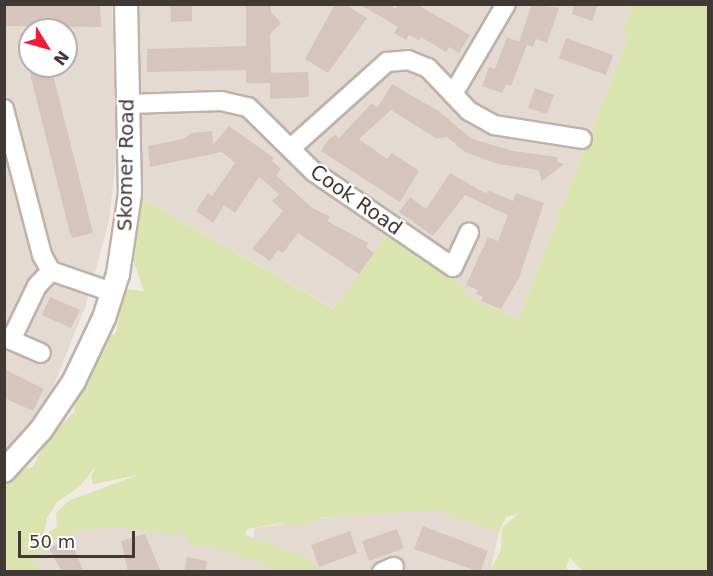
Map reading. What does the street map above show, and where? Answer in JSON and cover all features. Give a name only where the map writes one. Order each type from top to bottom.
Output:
[{"type":"street","name":"Skomer Road","points":[[4,471],[64,399],[93,344],[112,292],[128,217],[126,4]]},
{"type":"street","points":[[453,94],[506,4]]},
{"type":"street","points":[[291,148],[387,62],[408,60],[428,68],[469,111],[494,125],[582,139]]},
{"type":"street","name":"Cook Road","points":[[128,104],[236,103],[258,113],[314,172],[453,267],[468,233]]},
{"type":"street","points":[[4,109],[42,255],[51,272],[112,292]]},
{"type":"street","points":[[41,353],[8,339],[38,286],[51,272]]},
{"type":"shaded area","points":[[5,5],[112,5],[116,158],[109,221],[86,305],[47,402],[5,453]]},
{"type":"shaded area","points":[[139,5],[632,5],[623,28],[630,32],[518,320],[465,294],[457,281],[335,309],[141,198]]},
{"type":"shaded area","points":[[439,509],[499,532],[490,572],[317,571],[253,539],[255,528],[343,515]]},
{"type":"shaded area","points":[[126,525],[189,535],[188,544],[217,546],[284,572],[29,572],[39,552],[65,536],[100,526]]},
{"type":"green space","points":[[632,5],[708,5],[708,571],[583,571],[570,558],[566,568],[570,571],[490,571],[501,550],[502,528],[519,513],[506,517],[499,532],[436,510],[324,517],[298,526],[280,523],[247,529],[246,535],[307,558],[318,568],[317,571],[281,571],[218,548],[188,544],[188,535],[114,527],[85,530],[55,540],[35,557],[37,571],[5,571],[4,490],[17,470],[33,467],[46,440],[75,411],[74,388],[102,340],[116,333],[124,289],[144,291],[133,259],[141,198],[334,309],[389,233],[457,281],[465,294],[518,320],[630,32],[623,28]],"holes":[[[96,466],[91,476],[93,484],[138,475],[70,500],[56,513],[57,527],[43,536],[47,518],[57,502],[79,487]]]},
{"type":"building","points":[[4,4],[100,5],[101,27],[78,27],[78,18],[18,18],[18,26],[4,26]]},
{"type":"building","points":[[170,4],[192,4],[192,21],[171,22]]},
{"type":"building","points":[[246,4],[271,4],[271,12],[281,23],[270,34],[271,73],[308,72],[309,97],[270,99],[270,83],[246,83],[246,70],[147,72],[147,49],[246,46]]},
{"type":"building","points":[[335,4],[344,4],[367,18],[328,73],[305,59]]},
{"type":"building","points":[[359,4],[388,4],[396,9],[398,4],[416,4],[470,35],[459,53],[449,47],[446,52],[421,37],[419,40],[409,35],[406,40],[394,33],[398,27]]},
{"type":"building","points":[[532,4],[559,8],[547,43],[536,39],[533,47],[519,42]]},
{"type":"building","points":[[575,4],[598,4],[592,21],[572,14]]},
{"type":"building","points":[[507,37],[527,45],[511,86],[506,84],[502,93],[482,86],[489,67],[495,69]]},
{"type":"building","points":[[566,38],[613,55],[606,75],[559,58]]},
{"type":"building","points":[[31,78],[54,78],[93,233],[73,238],[70,234]]},
{"type":"building","points":[[392,84],[440,112],[472,139],[513,151],[557,157],[557,162],[564,164],[542,181],[538,170],[498,164],[465,152],[447,137],[437,139],[391,110],[359,139],[387,159],[392,153],[419,171],[400,202],[321,151],[329,139],[335,135],[339,138],[371,104],[378,107]]},
{"type":"building","points":[[535,88],[554,95],[547,114],[528,108]]},
{"type":"building","points":[[229,126],[274,158],[272,161],[281,169],[276,175],[311,207],[330,217],[327,221],[368,243],[366,247],[374,253],[359,274],[298,233],[283,253],[278,250],[270,261],[252,249],[283,211],[272,201],[279,194],[259,177],[235,213],[224,205],[213,223],[196,211],[208,193],[212,196],[235,163],[222,152],[150,167],[148,146],[183,139],[192,133],[212,131],[213,145]]},
{"type":"building","points":[[450,173],[485,193],[490,191],[513,201],[516,193],[544,203],[519,278],[501,309],[481,301],[483,297],[476,294],[478,290],[466,285],[488,237],[498,241],[508,215],[465,195],[433,236],[399,212],[410,197],[426,209]]},
{"type":"building","points":[[50,297],[80,310],[71,328],[42,315]]},
{"type":"building","points":[[4,369],[44,389],[33,411],[4,398]]},
{"type":"building","points":[[423,526],[488,551],[480,572],[414,549]]},
{"type":"building","points":[[397,529],[404,548],[369,561],[362,541]]},
{"type":"building","points":[[350,531],[357,553],[319,567],[311,545]]},
{"type":"building","points":[[145,534],[161,572],[128,572],[121,541]]},
{"type":"building","points":[[70,539],[84,572],[62,572],[49,548]]},
{"type":"building","points":[[187,557],[207,561],[205,572],[184,572]]}]
